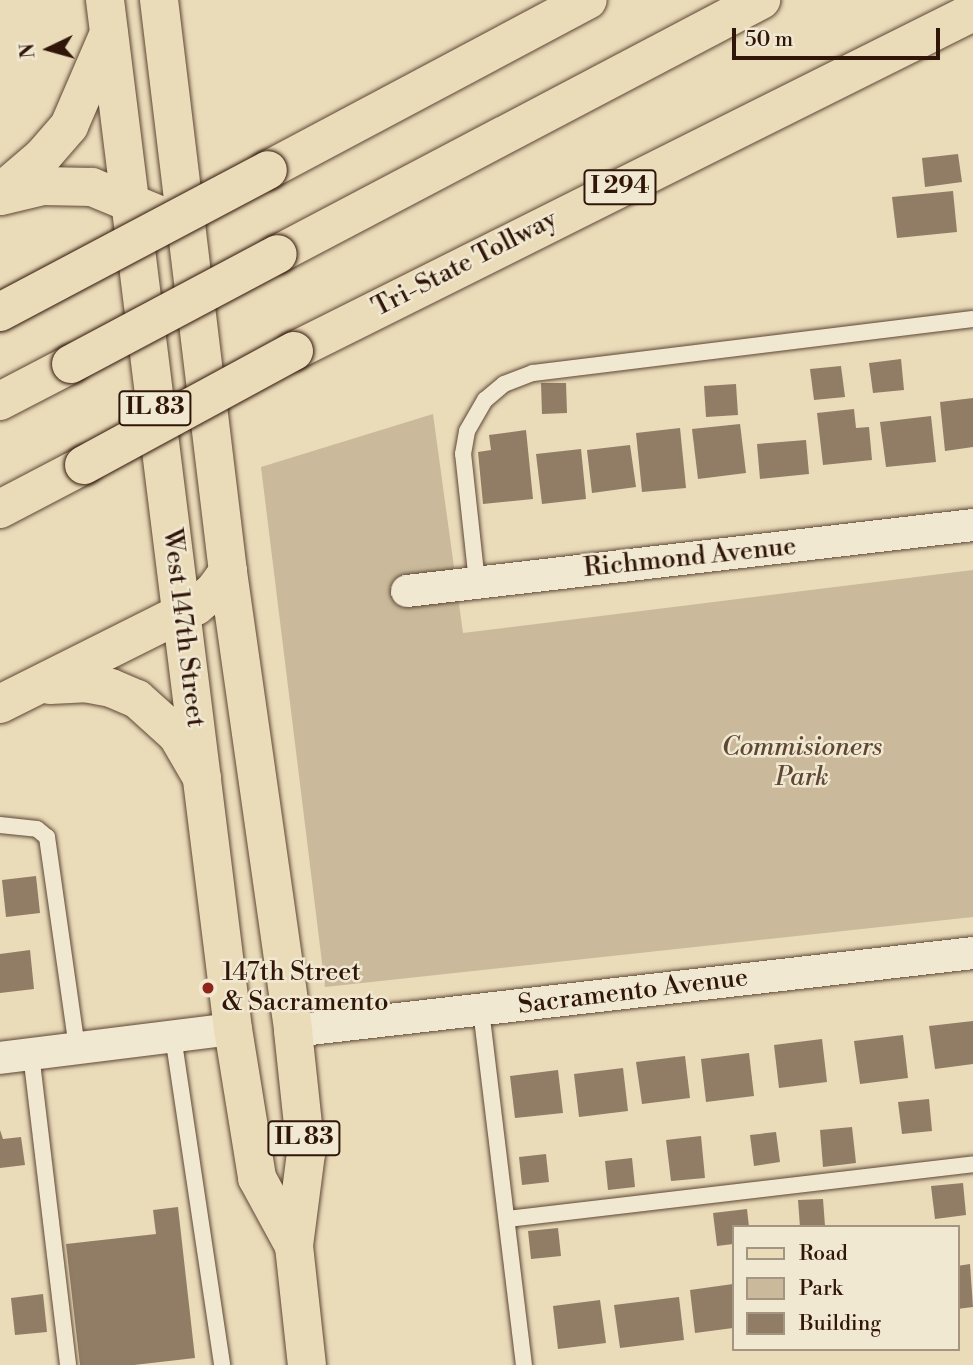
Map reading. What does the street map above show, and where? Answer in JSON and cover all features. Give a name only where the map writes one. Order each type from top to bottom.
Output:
[{"type":"main road","name":"West 147th Street","points":[[159,0],[228,572],[293,1031],[306,1153],[294,1246],[307,1365]]},
{"type":"main road","points":[[0,312],[588,0]]},
{"type":"main road","points":[[0,401],[761,0]]},
{"type":"main road","name":"West 147th Street","points":[[107,16],[233,1029],[257,1178],[294,1246]]},
{"type":"main road","points":[[0,195],[43,156],[69,126],[107,16]]},
{"type":"main road","name":"Tri-State Tollway","points":[[0,509],[440,276],[964,19]]},
{"type":"main road","points":[[0,195],[30,188],[68,185],[92,187],[186,226]]},
{"type":"main road","points":[[15,697],[182,614],[208,596],[228,572]]},
{"type":"main road","points":[[15,697],[71,682],[98,685],[125,693],[168,725],[202,778]]},
{"type":"street","name":"Richmond Avenue","points":[[407,591],[973,526]]},
{"type":"street","name":"Sacramento Avenue","points":[[293,1031],[973,953]]},
{"type":"street","points":[[0,1058],[233,1029]]},
{"type":"lane","points":[[477,582],[463,454],[467,431],[479,410],[485,400],[504,384],[533,373],[973,319]]},
{"type":"lane","points":[[0,825],[37,829],[47,837],[77,1049]]},
{"type":"lane","points":[[481,1010],[524,1365]]},
{"type":"lane","points":[[173,1037],[222,1365]]},
{"type":"lane","points":[[31,1054],[68,1365]]},
{"type":"lane","points":[[507,1219],[973,1164]]},
{"type":"green space","name":"Commisioners Park","points":[[433,414],[463,633],[973,570],[973,917],[325,987],[261,467]]},
{"type":"building","points":[[958,154],[962,182],[925,187],[922,158]]},
{"type":"building","points":[[953,191],[957,232],[897,238],[892,197]]},
{"type":"building","points":[[901,359],[904,390],[873,393],[869,363]]},
{"type":"building","points":[[841,366],[845,397],[814,400],[810,369]]},
{"type":"building","points":[[541,383],[566,383],[567,413],[542,414]]},
{"type":"building","points":[[736,384],[738,415],[706,417],[704,386]]},
{"type":"building","points":[[973,398],[973,447],[945,451],[940,402]]},
{"type":"building","points":[[854,409],[856,428],[869,427],[872,460],[823,465],[817,413]]},
{"type":"building","points":[[931,416],[936,462],[886,467],[880,422]]},
{"type":"building","points":[[740,424],[746,473],[698,479],[692,429]]},
{"type":"building","points":[[680,428],[686,488],[642,492],[636,433]]},
{"type":"building","points":[[526,430],[533,499],[483,504],[478,452],[491,450],[489,435]]},
{"type":"building","points":[[806,440],[809,474],[760,479],[757,444]]},
{"type":"building","points":[[630,445],[636,487],[592,493],[587,450]]},
{"type":"building","points":[[581,449],[586,499],[542,504],[536,454]]},
{"type":"building","points":[[36,876],[40,913],[6,917],[2,880]]},
{"type":"building","points":[[30,950],[34,989],[0,993],[0,954]]},
{"type":"building","points":[[973,1021],[973,1064],[935,1069],[929,1026]]},
{"type":"building","points":[[903,1035],[908,1078],[860,1084],[854,1041]]},
{"type":"building","points":[[822,1039],[827,1082],[779,1088],[774,1045]]},
{"type":"building","points":[[749,1053],[754,1096],[706,1102],[701,1059]]},
{"type":"building","points":[[685,1056],[690,1098],[642,1104],[636,1062]]},
{"type":"building","points":[[623,1068],[628,1111],[579,1117],[574,1074]]},
{"type":"building","points":[[558,1070],[563,1113],[515,1118],[510,1076]]},
{"type":"building","points":[[929,1099],[932,1131],[902,1134],[898,1102]]},
{"type":"building","points":[[852,1127],[856,1163],[823,1167],[820,1130]]},
{"type":"building","points":[[0,1130],[3,1139],[21,1137],[25,1165],[0,1168]]},
{"type":"building","points":[[776,1132],[780,1162],[754,1166],[750,1135]]},
{"type":"building","points":[[701,1136],[705,1178],[671,1181],[666,1140]]},
{"type":"building","points":[[546,1154],[549,1182],[522,1185],[519,1157]]},
{"type":"building","points":[[632,1158],[635,1187],[608,1190],[605,1161]]},
{"type":"building","points":[[963,1183],[966,1215],[935,1219],[931,1186]]},
{"type":"building","points":[[823,1199],[825,1225],[800,1225],[798,1200]]},
{"type":"building","points":[[178,1207],[195,1358],[134,1365],[80,1365],[66,1244],[156,1234],[153,1210]]},
{"type":"building","points":[[747,1209],[749,1225],[732,1225],[732,1244],[717,1246],[713,1213]]},
{"type":"building","points":[[558,1228],[561,1256],[531,1259],[528,1231]]},
{"type":"building","points":[[970,1264],[973,1307],[959,1309],[959,1266]]},
{"type":"building","points":[[732,1284],[732,1328],[695,1333],[690,1290]]},
{"type":"building","points":[[43,1294],[47,1332],[15,1335],[11,1298]]},
{"type":"building","points":[[679,1297],[684,1340],[620,1348],[614,1305]]},
{"type":"building","points":[[600,1300],[606,1343],[558,1349],[553,1306]]},
{"type":"place","name":"147th Street & Sacramento","points":[[208,988]]}]
